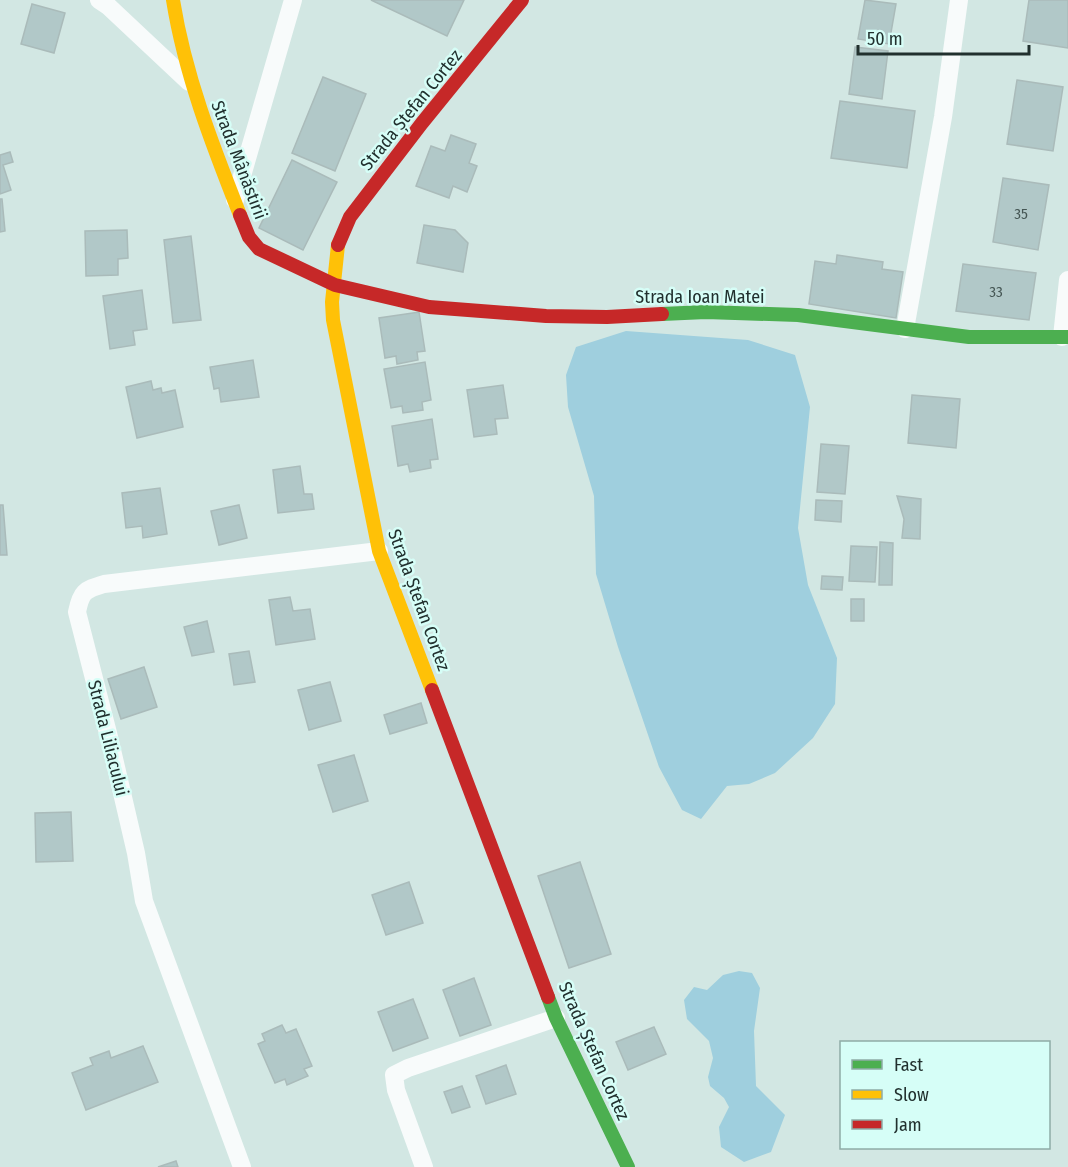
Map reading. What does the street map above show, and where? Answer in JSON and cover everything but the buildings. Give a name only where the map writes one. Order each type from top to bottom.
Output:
[{"type":"street","name":"Strada Mânăstirii","points":[[173,0],[177,30],[191,83],[249,237],[260,249],[281,261],[335,285]]},
{"type":"street","points":[[235,200],[293,0]]},
{"type":"street","name":"Strada Ștefan Cortez","points":[[522,0],[422,123],[350,217],[338,247],[332,302],[333,320],[379,551],[506,881],[556,1018],[628,1167]]},
{"type":"street","points":[[905,329],[943,117],[959,0]]},
{"type":"street","points":[[110,2],[191,83]]},
{"type":"street","points":[[1065,337],[1068,280]]},
{"type":"street","name":"Strada Ioan Matei","points":[[335,285],[429,307],[546,316],[607,317],[706,312],[798,315],[969,337],[1065,337]]},
{"type":"street","name":"Strada Liliacului","points":[[242,1167],[144,901],[136,853],[77,612],[80,596],[88,589],[104,584],[379,551]]},
{"type":"street","points":[[424,1167],[396,1090],[394,1076],[408,1068],[556,1018]]},
{"type":"water","points":[[626,331],[748,340],[795,355],[810,407],[798,528],[808,585],[837,658],[835,704],[813,738],[775,773],[749,784],[727,786],[701,819],[682,810],[659,767],[618,647],[596,574],[594,496],[568,407],[566,375],[576,347]]},
{"type":"water","points":[[739,971],[752,973],[760,988],[754,1031],[756,1086],[785,1115],[771,1152],[744,1162],[721,1147],[719,1127],[729,1107],[724,1098],[710,1086],[708,1077],[713,1058],[709,1041],[687,1019],[684,1000],[694,987],[707,990],[723,975]]},
{"type":"traffic: fast","points":[[662,314],[706,312],[798,315],[969,337],[1068,337]]},
{"type":"traffic: fast","points":[[548,997],[628,1167]]},
{"type":"traffic: slow","points":[[173,0],[192,82],[240,215]]},
{"type":"traffic: slow","points":[[338,245],[332,302],[333,320],[379,551],[432,690]]},
{"type":"traffic: jam","points":[[338,245],[350,217],[422,123],[522,0]]},
{"type":"traffic: jam","points":[[240,215],[249,237],[259,249],[335,285],[429,307],[546,316],[607,317],[662,314]]},
{"type":"traffic: jam","points":[[432,690],[548,997]]}]
